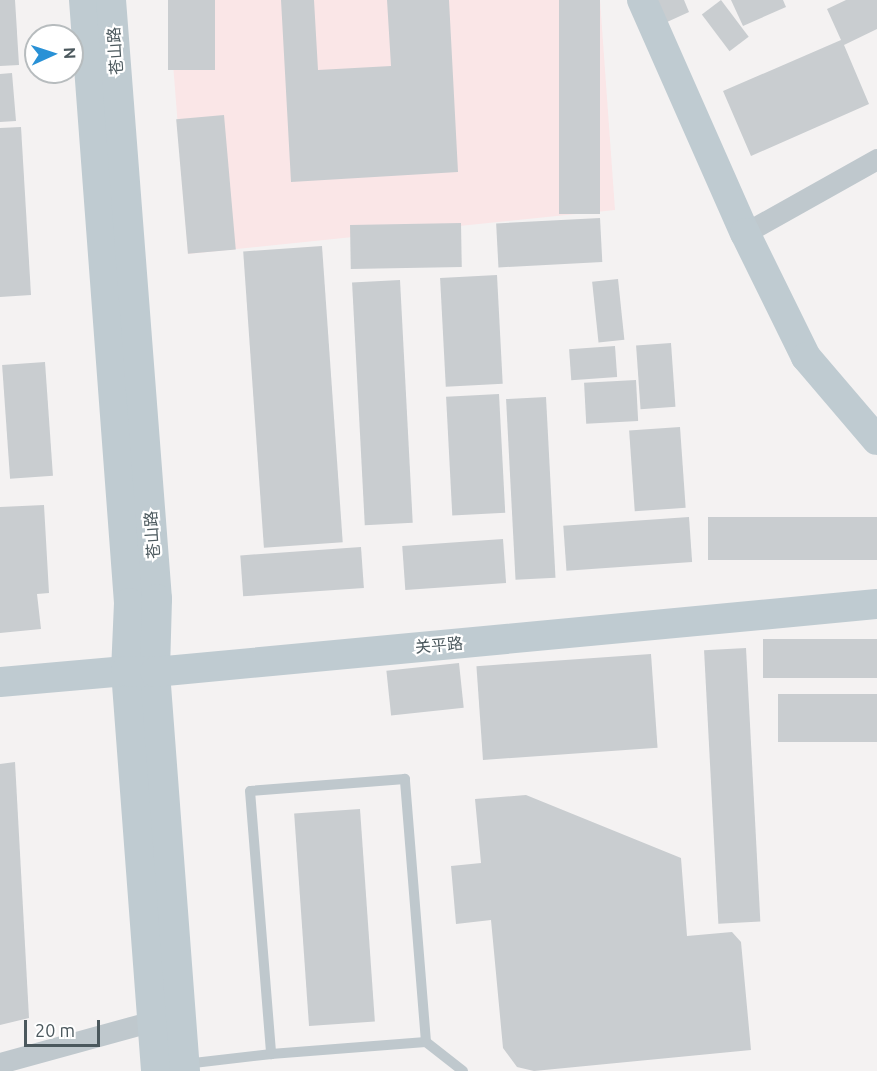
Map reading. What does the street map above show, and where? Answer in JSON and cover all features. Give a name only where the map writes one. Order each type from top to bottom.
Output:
[{"type":"main road","name":"苍山路","points":[[84,0],[129,603],[140,671],[185,1067]]},
{"type":"main road","name":"苍山路","points":[[111,0],[157,599],[140,671],[152,1021],[156,1071]]},
{"type":"main road","points":[[642,0],[745,233],[806,357],[877,440]]},
{"type":"main road","name":"关平路","points":[[0,682],[877,604]]},
{"type":"street","points":[[745,233],[877,159]]},
{"type":"street","points":[[0,1063],[152,1021]]},
{"type":"lane","points":[[271,1054],[250,791],[405,779],[426,1042]]},
{"type":"lane","points":[[185,1067],[271,1054],[426,1042],[463,1071]]},
{"type":"shaded area","points":[[168,0],[600,0],[615,210],[188,254]]},
{"type":"building","points":[[0,0],[15,0],[19,65],[0,66]]},
{"type":"building","points":[[168,0],[215,0],[215,70],[168,70]]},
{"type":"building","points":[[281,0],[314,0],[318,70],[391,66],[387,0],[449,0],[458,172],[291,182]]},
{"type":"building","points":[[559,0],[600,0],[600,214],[559,214]]},
{"type":"building","points":[[657,0],[684,0],[689,12],[667,22]]},
{"type":"building","points":[[721,0],[749,37],[730,51],[702,14]]},
{"type":"building","points":[[731,0],[783,0],[786,7],[743,26]]},
{"type":"building","points":[[846,0],[877,0],[877,29],[844,45],[869,104],[751,156],[723,91],[841,40],[827,9]]},
{"type":"building","points":[[12,73],[16,121],[0,122],[0,74]]},
{"type":"building","points":[[224,115],[236,249],[188,254],[176,119]]},
{"type":"building","points":[[21,127],[31,295],[0,297],[0,128]]},
{"type":"building","points":[[600,218],[602,262],[498,267],[496,223]]},
{"type":"building","points":[[461,223],[462,267],[351,269],[350,225]]},
{"type":"building","points":[[322,246],[343,542],[264,548],[243,252]]},
{"type":"building","points":[[497,275],[503,384],[446,387],[440,278]]},
{"type":"building","points":[[618,279],[624,340],[599,342],[592,282]]},
{"type":"building","points":[[400,280],[413,523],[365,525],[352,283]]},
{"type":"building","points":[[671,343],[675,407],[641,409],[636,345]]},
{"type":"building","points":[[615,346],[617,377],[571,380],[569,349]]},
{"type":"building","points":[[45,362],[53,476],[10,479],[2,365]]},
{"type":"building","points":[[636,380],[638,421],[586,424],[584,383]]},
{"type":"building","points":[[499,394],[505,513],[452,516],[446,397]]},
{"type":"building","points":[[546,397],[555,578],[516,580],[506,399]]},
{"type":"building","points":[[680,427],[686,508],[635,511],[629,431]]},
{"type":"building","points":[[44,505],[49,593],[37,594],[41,629],[0,633],[0,507]]},
{"type":"building","points":[[689,517],[692,562],[566,571],[563,526]]},
{"type":"building","points":[[708,517],[877,517],[877,560],[708,560]]},
{"type":"building","points":[[503,539],[506,583],[405,590],[402,546]]},
{"type":"building","points":[[361,547],[364,588],[243,596],[240,555]]},
{"type":"building","points":[[763,639],[877,639],[877,678],[763,678]]},
{"type":"building","points":[[746,648],[760,922],[718,924],[704,650]]},
{"type":"building","points":[[651,654],[658,748],[483,760],[476,666]]},
{"type":"building","points":[[459,663],[464,708],[391,715],[386,671]]},
{"type":"building","points":[[778,694],[877,694],[877,742],[778,742]]},
{"type":"building","points":[[15,762],[29,1018],[0,1025],[0,764]]},
{"type":"building","points":[[526,795],[681,858],[687,936],[732,932],[741,942],[751,1050],[534,1071],[517,1067],[503,1048],[491,920],[456,924],[451,866],[481,863],[475,799]]},
{"type":"building","points":[[360,809],[375,1021],[309,1026],[294,814]]}]
